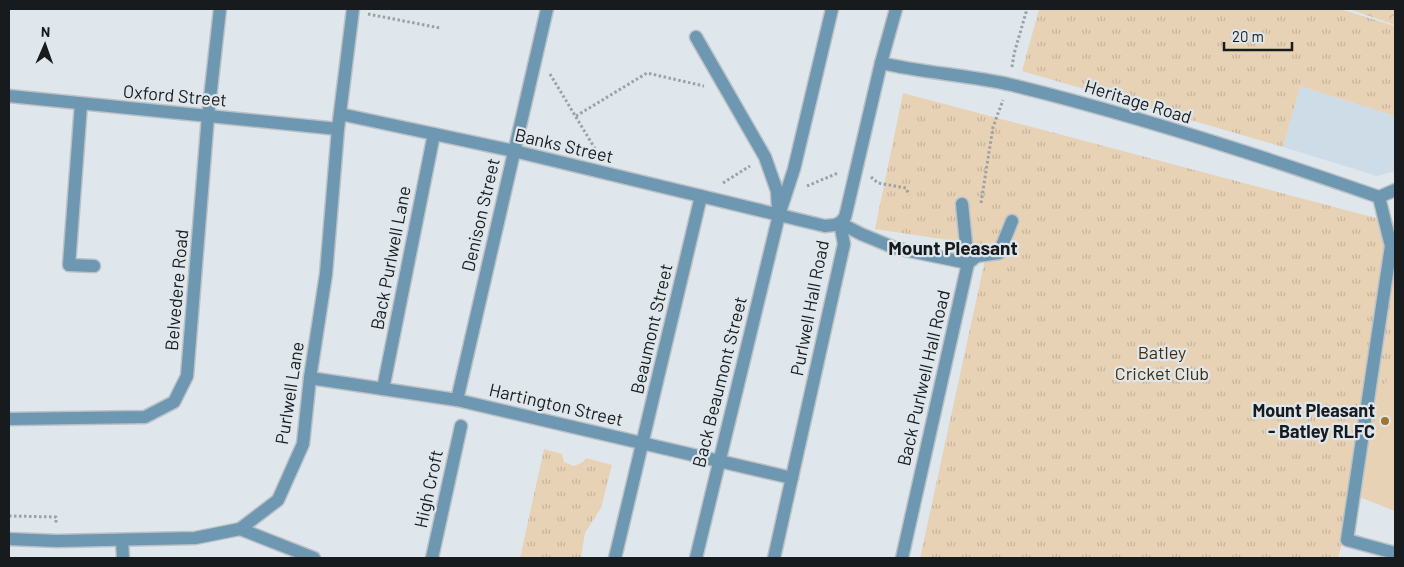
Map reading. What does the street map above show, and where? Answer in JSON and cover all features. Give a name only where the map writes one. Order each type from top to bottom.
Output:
[{"type":"street","name":"Belvedere Road","points":[[9,419],[145,417],[174,402],[187,376],[208,116],[220,9]]},
{"type":"street","name":"Denison Street","points":[[457,400],[547,9]]},
{"type":"street","points":[[779,214],[794,170],[832,9]]},
{"type":"street","name":"Purlwell Hall Road","points":[[774,558],[844,244],[840,223],[845,217],[880,63],[896,9]]},
{"type":"street","name":"Purlwell Lane","points":[[9,539],[57,541],[195,538],[240,529],[278,500],[303,444],[310,378],[326,274],[338,129],[353,10]]},
{"type":"street","points":[[696,37],[765,157],[777,191],[779,214]]},
{"type":"street","name":"Heritage Road","points":[[880,63],[905,69],[1009,85],[1106,109],[1379,197]]},
{"type":"street","name":"Oxford Street","points":[[9,96],[338,129]]},
{"type":"street","points":[[81,104],[69,265],[94,266]]},
{"type":"street","name":"Banks Street","points":[[340,114],[514,151],[825,226],[834,226],[840,223]]},
{"type":"street","name":"Back Purlwell Lane","points":[[383,389],[434,134]]},
{"type":"street","points":[[1395,190],[1379,197],[1391,246],[1347,540],[1395,553]]},
{"type":"street","name":"Beaumont Street","points":[[615,558],[701,196]]},
{"type":"street","name":"Back Purlwell Hall Road","points":[[902,558],[968,263],[962,204]]},
{"type":"street","name":"Back Beaumont Street","points":[[696,558],[779,214]]},
{"type":"street","points":[[840,223],[895,248],[968,263],[977,256],[999,253],[1012,221]]},
{"type":"street","name":"Hartington Street","points":[[310,378],[457,400],[792,478]]},
{"type":"street","name":"High Croft","points":[[432,558],[460,426]]},
{"type":"street","points":[[240,529],[314,558]]},
{"type":"street","points":[[122,540],[123,558]]},
{"type":"path","points":[[979,212],[993,127],[1009,85],[1014,54],[1027,9]]},
{"type":"path","points":[[353,10],[440,28]]},
{"type":"path","points":[[537,52],[611,175]]},
{"type":"path","points":[[576,116],[648,73],[726,90]]},
{"type":"path","points":[[857,165],[878,183],[906,188],[908,195]]},
{"type":"shaded area","points":[[1300,86],[1395,116],[1395,171],[1377,176],[1283,147]]},
{"type":"green space","points":[[1039,9],[1340,9],[1395,26],[1395,116],[1300,86],[1283,147],[1022,71]]},
{"type":"green space","points":[[1349,9],[1395,9],[1395,25]]},
{"type":"green space","name":"Batley Cricket Club","points":[[903,93],[1395,223],[1395,349],[1338,558],[920,558],[988,246],[875,229]]},
{"type":"green space","name":"Mount Pleasant - Batley RLFC","points":[[1395,346],[1395,511],[1354,495]]},
{"type":"green space","points":[[544,449],[562,454],[564,462],[574,466],[583,462],[586,458],[612,465],[601,508],[585,533],[581,558],[520,558]]},
{"type":"place","name":"Mount Pleasant - Batley RLFC","points":[[1385,421]]},
{"type":"district","name":"Mount Pleasant","points":[[953,248]]}]
